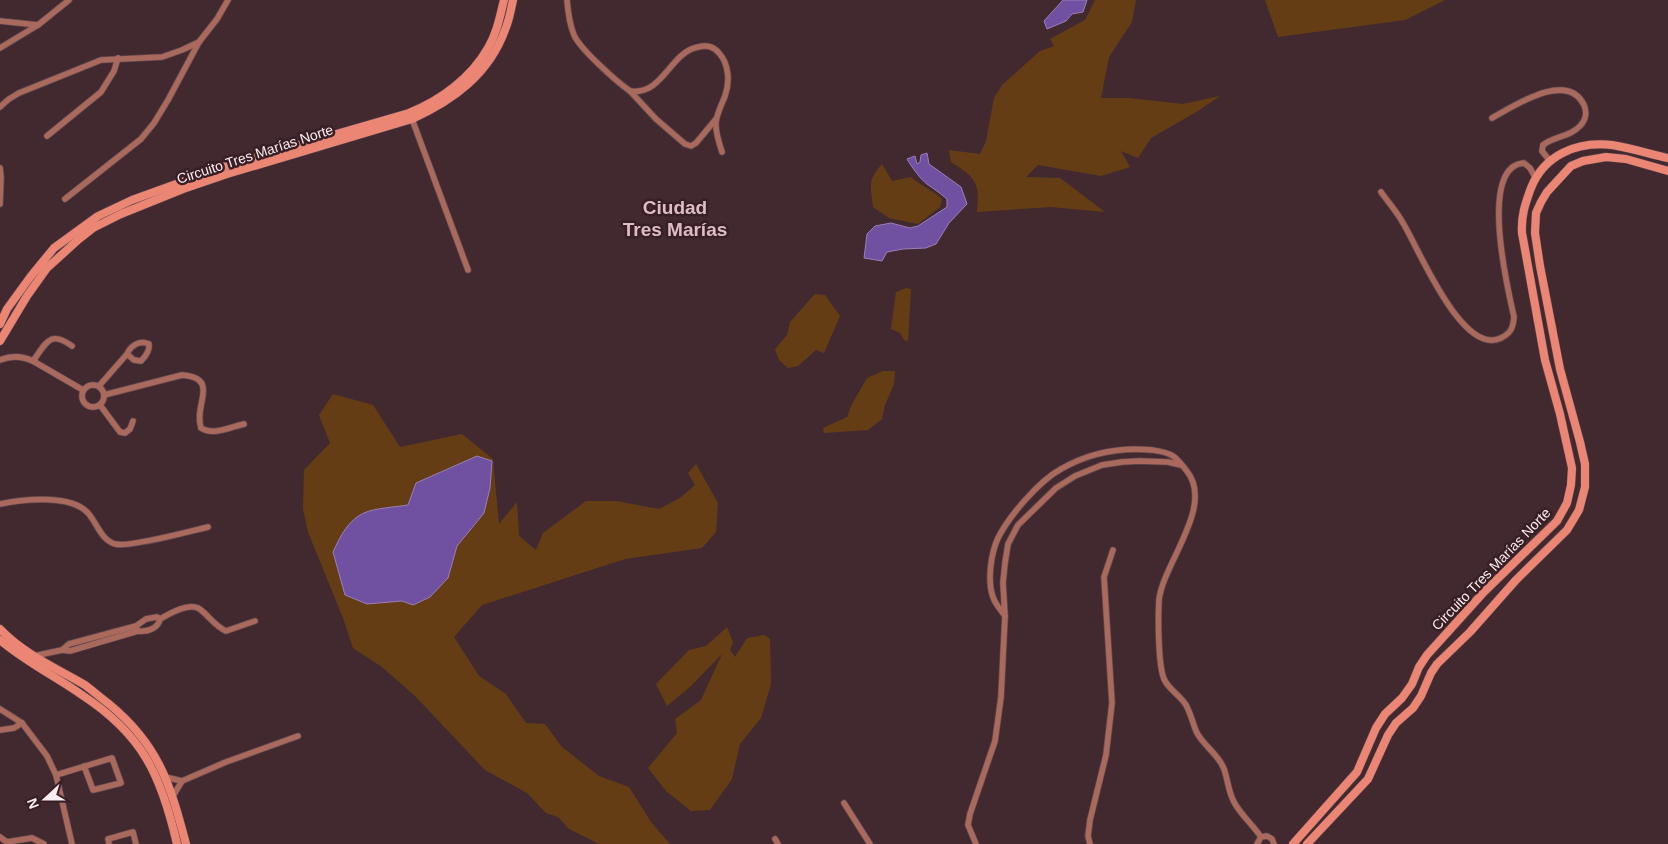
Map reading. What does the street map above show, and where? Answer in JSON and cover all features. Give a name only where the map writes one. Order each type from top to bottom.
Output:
[{"type":"street","points":[[0,48],[38,25],[69,0]]},
{"type":"street","points":[[65,199],[141,139],[154,123],[199,42],[217,19],[228,0]]},
{"type":"street","name":"Circuito Tres Marías Norte","points":[[0,324],[7,309],[54,248],[98,216],[132,200],[409,113],[457,90],[488,48],[498,25],[504,0]]},
{"type":"street","name":"Circuito Tres Marías Norte","points":[[0,340],[27,296],[48,268],[78,239],[93,228],[121,214],[226,170],[412,119],[428,112],[486,66],[499,46],[506,29],[513,0]]},
{"type":"street","points":[[567,0],[568,19],[575,38],[590,55],[685,144],[691,146],[696,143],[716,119],[726,94],[728,81],[724,58],[715,48],[706,45],[694,48],[685,52],[661,80],[638,92],[630,91]]},
{"type":"street","points":[[0,21],[38,25]]},
{"type":"street","points":[[1,106],[9,99],[28,90],[101,60],[162,58],[199,42]]},
{"type":"street","points":[[47,136],[101,92],[114,71],[118,58]]},
{"type":"street","points":[[1492,118],[1526,100],[1549,91],[1561,88],[1578,96],[1584,106],[1586,115],[1583,122],[1574,132],[1543,145],[1542,151],[1550,161]]},
{"type":"street","points":[[412,119],[468,270]]},
{"type":"street","points":[[716,119],[716,128],[722,152]]},
{"type":"street","name":"Circuito Tres Marías Norte","points":[[1293,844],[1357,772],[1376,728],[1385,714],[1402,698],[1412,684],[1419,666],[1427,655],[1483,593],[1557,521],[1567,503],[1572,468],[1545,360],[1522,233],[1521,219],[1534,179],[1558,154],[1587,145],[1612,145],[1668,158]]},
{"type":"street","points":[[1558,154],[1567,158],[1571,166],[1583,161],[1606,157],[1626,159],[1668,171]]},
{"type":"street","points":[[1381,192],[1403,223],[1449,308],[1468,328],[1480,337],[1496,340],[1510,333],[1514,317],[1500,244],[1502,183],[1511,168],[1524,163],[1530,168],[1539,188],[1547,192]]},
{"type":"street","name":"Circuito Tres Marías Norte","points":[[1308,844],[1368,779],[1388,735],[1396,723],[1413,708],[1437,664],[1470,632],[1516,580],[1567,530],[1579,510],[1585,487],[1584,464],[1580,442],[1560,369],[1535,233],[1536,213],[1547,192],[1571,166]]},
{"type":"street","points":[[0,168],[0,204]]},
{"type":"street","points":[[33,361],[51,339],[62,339],[72,346]]},
{"type":"street","points":[[98,386],[104,395],[103,401],[100,405],[92,407],[86,405],[82,398],[83,390],[88,386],[98,386],[127,354]]},
{"type":"street","points":[[0,360],[16,356],[25,357],[83,390]]},
{"type":"street","points":[[104,395],[182,375],[191,376],[197,378],[202,384],[204,391],[199,419],[201,428],[206,431],[218,431],[244,424]]},
{"type":"street","points":[[100,405],[120,432],[125,433],[130,430],[133,421]]},
{"type":"street","points":[[1005,616],[993,597],[990,566],[993,553],[998,538],[1014,514],[1043,483],[1060,470],[1082,459],[1108,451],[1136,449],[1161,451],[1174,456],[1187,471],[1194,487],[1194,510],[1190,524],[1173,559],[1159,599],[1159,651],[1164,679],[1172,691],[1185,704],[1198,734],[1224,768],[1234,803],[1257,842],[1267,836],[1272,839],[1274,844]]},
{"type":"street","points":[[976,844],[968,825],[995,741],[1001,697],[1005,616],[1003,583],[1008,544],[1018,525],[1056,488],[1075,476],[1102,465],[1139,461],[1168,462],[1182,465]]},
{"type":"street","points":[[0,504],[26,500],[71,502],[88,512],[108,540],[116,545],[132,544],[208,528]]},
{"type":"street","points":[[1090,844],[1088,836],[1090,820],[1106,755],[1112,702],[1104,577],[1114,550]]},
{"type":"street","points":[[34,656],[62,650],[69,644],[137,628],[143,632],[150,630],[157,626],[160,619],[180,610],[190,608],[197,608],[219,628],[226,631],[255,621]]},
{"type":"street","points":[[137,628],[140,622],[153,617],[160,619]]},
{"type":"street","points":[[0,629],[10,640],[46,664],[87,686],[121,714],[144,739],[158,761],[173,796],[186,844]]},
{"type":"street","points":[[0,640],[17,655],[82,695],[107,713],[130,734],[147,757],[161,787],[177,844]]},
{"type":"street","points":[[46,664],[52,652]]},
{"type":"street","points":[[82,695],[87,686]]},
{"type":"street","points":[[0,709],[22,723],[47,756],[56,775],[72,844]]},
{"type":"street","points":[[0,730],[14,728],[22,723]]},
{"type":"street","points":[[173,796],[182,781],[226,762],[298,736]]},
{"type":"street","points":[[56,775],[84,766],[112,758],[121,783],[93,790],[84,766]]},
{"type":"street","points":[[165,777],[182,781]]},
{"type":"street","points":[[844,803],[870,844]]},
{"type":"street","points":[[109,844],[108,839],[133,832],[136,844]]},
{"type":"street","points":[[0,837],[7,842],[32,838],[44,844]]},
{"type":"shaded area","points":[[1063,0],[1087,0],[1083,12],[1072,14],[1066,21],[1047,29],[1044,21]]},
{"type":"shaded area","points":[[1095,0],[1136,0],[1132,22],[1109,57],[1101,98],[1129,98],[1183,104],[1220,96],[1151,138],[1138,158],[1121,151],[1130,167],[1101,176],[1038,165],[1026,177],[1060,178],[1105,212],[1051,207],[977,212],[977,187],[966,172],[951,162],[949,150],[980,154],[986,141],[994,98],[1002,85],[1040,51],[1054,46],[1050,39],[1085,20]]},
{"type":"shaded area","points":[[1265,0],[1445,0],[1405,20],[1278,37]]},
{"type":"shaded area","points":[[927,153],[929,164],[961,187],[967,204],[949,223],[936,244],[926,248],[887,252],[882,261],[864,258],[867,234],[875,226],[891,223],[910,228],[918,226],[947,207],[947,199],[922,179],[907,159],[915,156],[917,164],[920,162],[921,155]]},
{"type":"shaded area","points":[[882,164],[892,181],[911,177],[942,199],[940,207],[918,224],[889,218],[873,207],[872,179]]},
{"type":"shaded area","points":[[906,288],[911,289],[908,341],[904,340],[900,333],[891,329],[896,292]]},
{"type":"shaded area","points":[[815,294],[825,295],[840,316],[824,353],[816,350],[798,366],[788,368],[779,360],[775,349],[787,335],[790,322]]},
{"type":"shaded area","points":[[883,371],[895,371],[894,384],[885,405],[882,419],[868,430],[824,433],[823,428],[847,417],[867,378]]},
{"type":"shaded area","points":[[333,394],[373,405],[400,447],[462,434],[493,459],[499,524],[517,502],[519,536],[536,550],[543,533],[586,501],[616,501],[659,509],[680,498],[695,485],[688,473],[696,464],[718,503],[716,532],[702,548],[625,559],[482,605],[454,637],[479,676],[506,694],[526,723],[545,724],[562,747],[599,776],[629,787],[651,822],[670,844],[599,844],[569,829],[558,817],[546,813],[527,793],[485,770],[415,696],[382,667],[353,648],[343,618],[308,532],[303,509],[304,470],[330,443],[319,415]]},
{"type":"shaded area","points":[[477,456],[492,461],[490,488],[484,513],[457,546],[448,578],[430,597],[413,605],[402,601],[367,604],[345,595],[333,552],[349,524],[358,516],[369,511],[408,505],[416,483]]},
{"type":"shaded area","points":[[727,627],[733,642],[730,650],[735,657],[747,638],[764,635],[770,639],[771,684],[761,718],[740,744],[732,779],[710,810],[691,811],[666,791],[648,768],[677,733],[675,719],[701,700],[722,654],[691,686],[667,706],[656,684],[689,650],[706,646]]},
{"type":"district","name":"Ciudad Tres Marías","points":[[675,218]]}]
